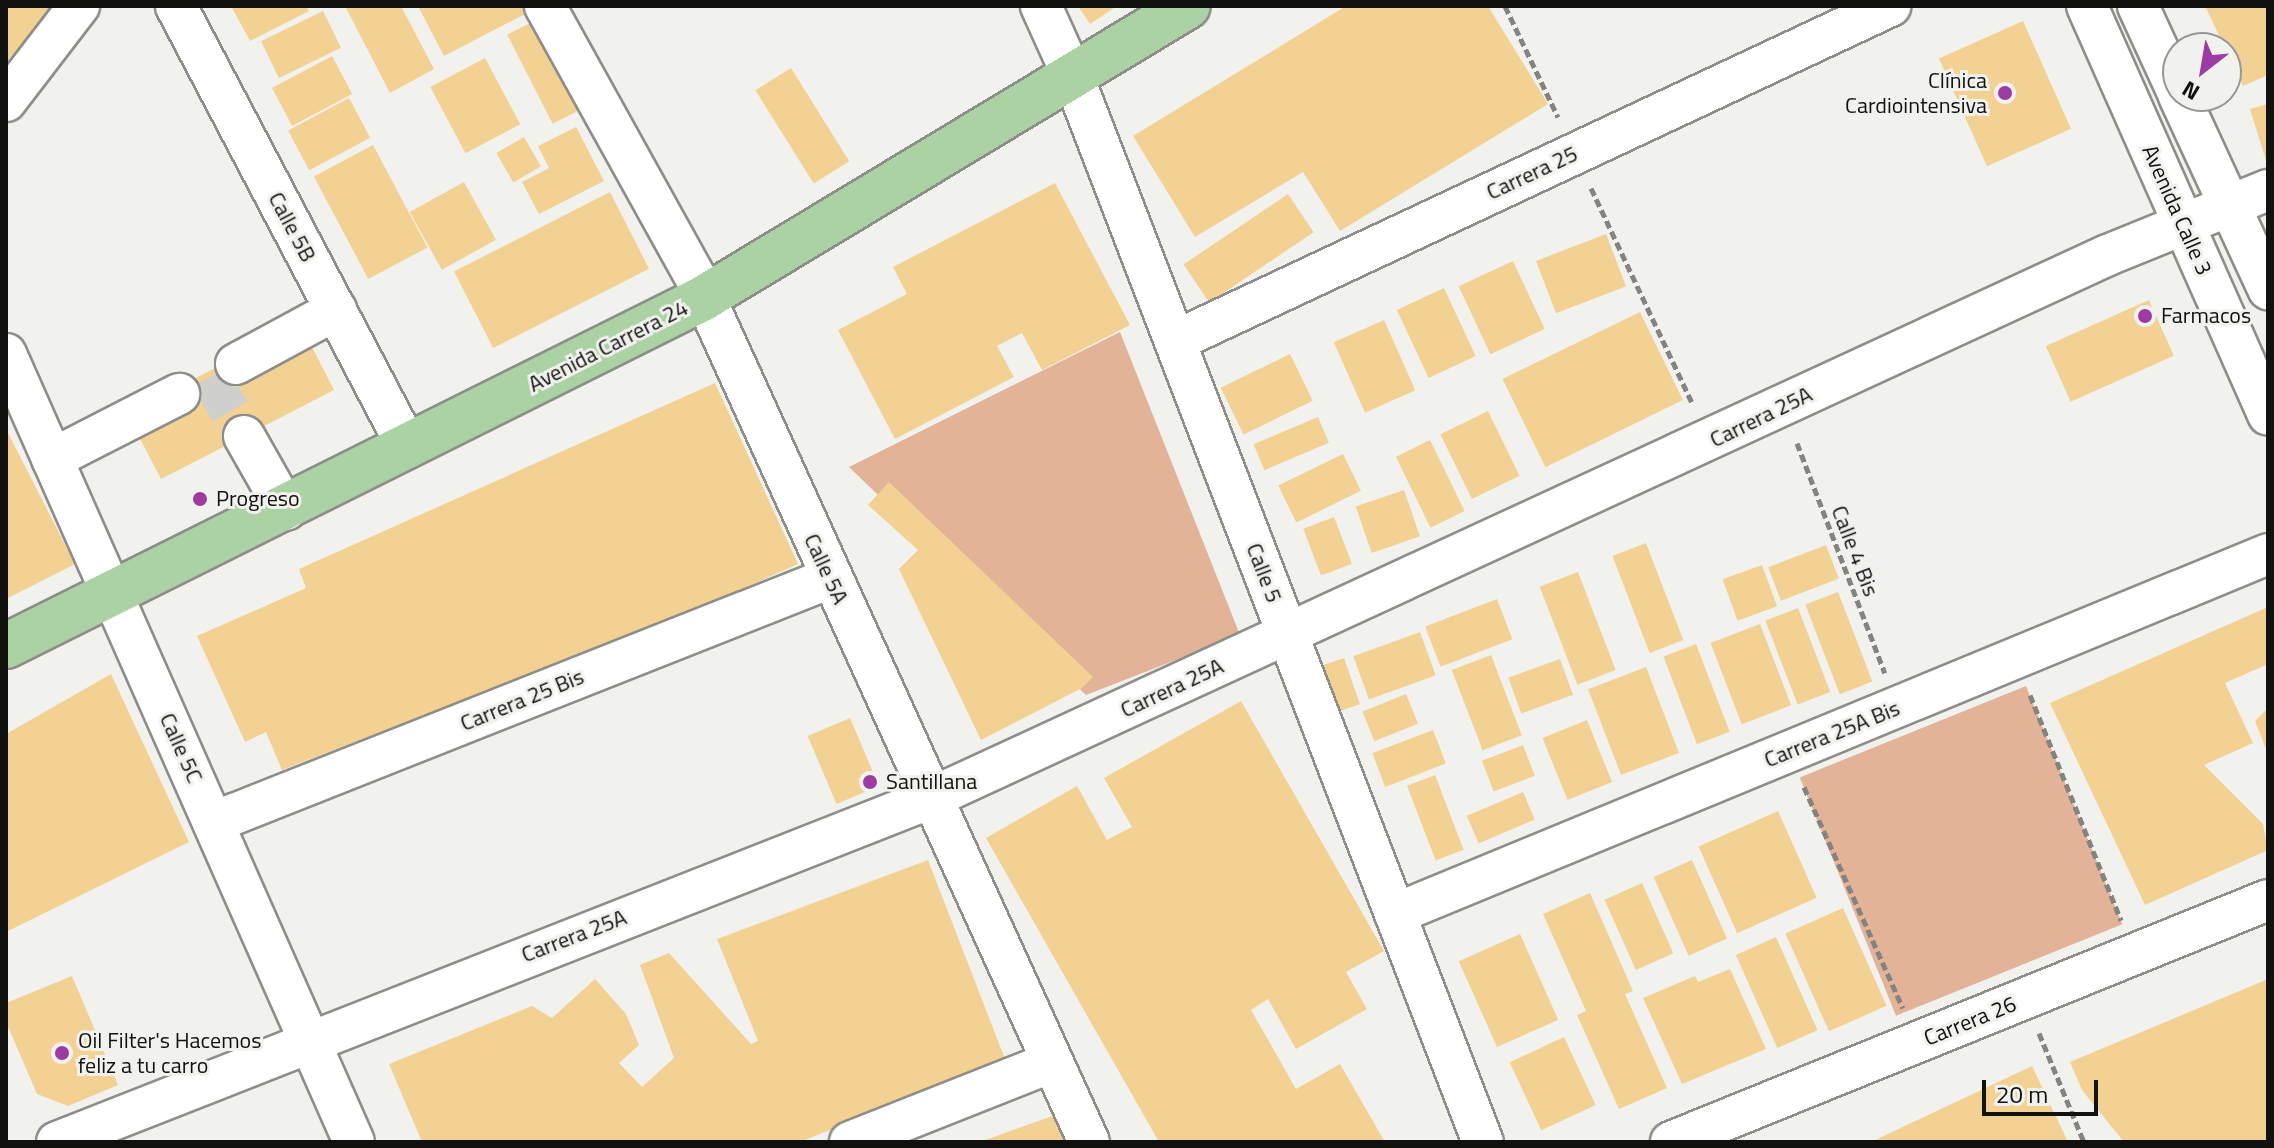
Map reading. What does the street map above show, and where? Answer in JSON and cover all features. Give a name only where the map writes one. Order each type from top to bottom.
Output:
[{"type":"main road","name":"Avenida Carrera 24","points":[[6,646],[286,510],[702,299],[1074,79],[1188,6]]},
{"type":"street","points":[[6,101],[79,6]]},
{"type":"street","name":"Calle 5B","points":[[176,6],[408,448]]},
{"type":"street","name":"Calle 5A","points":[[545,6],[696,278],[702,299],[1089,1142]]},
{"type":"street","name":"Calle 5","points":[[1041,6],[1074,79],[1483,1142]]},
{"type":"street","name":"Carrera 25","points":[[1175,341],[1890,6]]},
{"type":"street","name":"Avenida Calle 3","points":[[2087,6],[2268,415]]},
{"type":"street","points":[[2138,6],[2162,58]]},
{"type":"street","points":[[2187,112],[2268,289]]},
{"type":"street","name":"Carrera 25A","points":[[57,1142],[309,1039],[931,798],[2183,224],[2268,190]]},
{"type":"street","points":[[236,364],[336,310]]},
{"type":"street","name":"Calle 5C","points":[[6,354],[354,1142]]},
{"type":"street","points":[[52,459],[179,394]]},
{"type":"street","points":[[244,436],[286,510]]},
{"type":"street","name":"Carrera 25A Bis","points":[[1395,914],[2268,554]]},
{"type":"street","name":"Carrera 25 Bis","points":[[214,822],[830,578]]},
{"type":"street","name":"Carrera 26","points":[[1671,1142],[2268,900]]},
{"type":"street","points":[[850,1142],[1052,1062]]},
{"type":"path","points":[[1505,6],[1710,441]]},
{"type":"path","name":"Calle 4 Bis","points":[[1783,406],[1898,707]]},
{"type":"path","points":[[2015,658],[2135,954]]},
{"type":"path","points":[[1789,752],[1918,1042]]},
{"type":"path","points":[[2025,999],[2084,1142]]},
{"type":"shaded area","points":[[1120,332],[1240,635],[1086,695],[849,467]]},
{"type":"shaded area","points":[[2026,686],[2122,924],[1896,1016],[1800,777]]},
{"type":"building","points":[[6,6],[46,6],[52,11],[6,62]]},
{"type":"building","points":[[231,6],[306,6],[309,11],[250,41]]},
{"type":"building","points":[[345,6],[401,6],[434,69],[390,93]]},
{"type":"building","points":[[418,6],[529,6],[531,11],[444,56]]},
{"type":"building","points":[[1078,6],[1117,6],[1090,24]]},
{"type":"building","points":[[1346,6],[1488,6],[1548,104],[1340,231],[1303,172],[1195,237],[1133,136]]},
{"type":"building","points":[[2205,6],[2268,6],[2268,75],[2243,86],[2242,32],[2217,32]]},
{"type":"building","points":[[323,11],[341,48],[279,78],[261,41]]},
{"type":"building","points":[[542,17],[587,106],[553,124],[507,35]]},
{"type":"building","name":"Clínica Cardiointensiva","points":[[2023,21],[2071,129],[1987,166],[1939,58]]},
{"type":"building","points":[[332,56],[352,94],[292,126],[272,88]]},
{"type":"building","points":[[485,58],[520,124],[465,153],[430,87]]},
{"type":"building","points":[[791,68],[849,161],[814,184],[755,90]]},
{"type":"building","points":[[349,98],[370,138],[309,170],[288,130]]},
{"type":"building","points":[[2268,104],[2268,164],[2267,164],[2250,109]]},
{"type":"building","points":[[576,127],[604,181],[539,214],[522,182],[549,168],[538,146]]},
{"type":"building","points":[[524,137],[541,166],[513,182],[496,153]]},
{"type":"building","points":[[373,145],[427,247],[368,279],[314,176]]},
{"type":"building","points":[[464,182],[496,240],[442,270],[410,212]]},
{"type":"building","points":[[1055,183],[1130,325],[1042,370],[1022,333],[997,346],[1014,377],[895,439],[838,330],[907,294],[893,267]]},
{"type":"building","points":[[610,192],[649,269],[493,348],[454,271]]},
{"type":"building","points":[[1288,194],[1314,232],[1209,303],[1184,264]]},
{"type":"building","points":[[1606,234],[1626,286],[1556,313],[1536,261]]},
{"type":"building","points":[[1513,261],[1545,329],[1490,354],[1459,286]]},
{"type":"building","points":[[1444,288],[1476,356],[1429,378],[1397,310]]},
{"type":"building","points":[[2149,300],[2174,356],[2071,402],[2046,346]]},
{"type":"building","points":[[1640,312],[1683,400],[1545,467],[1502,379]]},
{"type":"building","points":[[1384,320],[1415,390],[1365,413],[1334,342]]},
{"type":"building","points":[[311,345],[334,390],[161,479],[137,433],[176,388],[233,359]]},
{"type":"building","points":[[1290,354],[1313,401],[1244,434],[1221,388]]},
{"type":"building","points":[[715,383],[798,564],[462,714],[458,702],[282,770],[266,732],[245,742],[197,636],[306,588],[299,569]]},
{"type":"building","points":[[1488,411],[1520,476],[1472,499],[1440,434]]},
{"type":"building","points":[[1318,417],[1329,443],[1265,470],[1254,444]]},
{"type":"building","points":[[6,429],[75,564],[6,599]]},
{"type":"building","points":[[1430,440],[1465,511],[1430,528],[1396,457]]},
{"type":"building","points":[[1343,454],[1361,491],[1296,522],[1278,486]]},
{"type":"building","points":[[889,482],[1093,677],[1082,688],[981,740],[899,569],[918,550],[868,505]]},
{"type":"building","points":[[1404,490],[1420,536],[1372,553],[1356,507]]},
{"type":"building","points":[[1334,517],[1352,564],[1321,576],[1303,529]]},
{"type":"building","points":[[1646,543],[1683,640],[1650,653],[1612,556]]},
{"type":"building","points":[[1826,545],[1839,579],[1781,601],[1768,567]]},
{"type":"building","points":[[1762,565],[1777,606],[1738,621],[1723,579]]},
{"type":"building","points":[[1578,572],[1616,670],[1577,685],[1540,587]]},
{"type":"building","points":[[1838,592],[1872,682],[1840,694],[1805,605]]},
{"type":"building","points":[[1497,599],[1512,639],[1441,667],[1425,627]]},
{"type":"building","points":[[2268,607],[2268,664],[2225,683],[2253,743],[2204,765],[2263,824],[2268,850],[2145,905],[2050,703]]},
{"type":"building","points":[[1798,608],[1830,692],[1798,705],[1765,621]]},
{"type":"building","points":[[1760,624],[1791,705],[1742,724],[1711,643]]},
{"type":"building","points":[[1420,632],[1436,675],[1369,700],[1353,656]]},
{"type":"building","points":[[1696,644],[1730,732],[1697,744],[1663,657]]},
{"type":"building","points":[[1491,655],[1522,735],[1483,750],[1452,670]]},
{"type":"building","points":[[1344,658],[1360,704],[1334,713],[1318,667]]},
{"type":"building","points":[[1560,659],[1573,695],[1521,714],[1508,678]]},
{"type":"building","points":[[1646,667],[1679,753],[1621,775],[1588,689]]},
{"type":"building","points":[[111,674],[189,842],[6,932],[6,734]]},
{"type":"building","points":[[1406,694],[1418,724],[1374,741],[1362,712]]},
{"type":"building","points":[[1241,701],[1384,951],[1346,972],[1367,1009],[1296,1049],[1268,999],[1251,1010],[1296,1089],[1340,1064],[1385,1142],[1159,1142],[986,838],[1077,786],[1107,840],[1132,827],[1104,778]]},
{"type":"building","points":[[2268,708],[2268,754],[2255,721]]},
{"type":"building","points":[[850,718],[879,786],[837,804],[808,736]]},
{"type":"building","points":[[1587,720],[1612,782],[1568,800],[1542,738]]},
{"type":"building","points":[[1433,730],[1446,764],[1385,787],[1372,753]]},
{"type":"building","points":[[1523,745],[1535,776],[1494,792],[1482,761]]},
{"type":"building","points":[[1435,775],[1464,850],[1436,860],[1407,786]]},
{"type":"building","points":[[1523,792],[1535,820],[1479,843],[1467,816]]},
{"type":"building","points":[[1778,811],[1817,898],[1737,933],[1699,846]]},
{"type":"building","points":[[928,860],[1005,1059],[800,1142],[422,1142],[389,1064],[532,1006],[552,1018],[595,979],[626,1014],[639,1045],[619,1063],[642,1087],[674,1058],[640,965],[669,953],[751,1044],[758,1041],[717,939]]},
{"type":"building","points":[[1692,860],[1727,939],[1689,956],[1654,877]]},
{"type":"building","points":[[1642,883],[1673,953],[1636,970],[1605,900]]},
{"type":"building","points":[[1590,893],[1633,991],[1625,994],[1667,1088],[1619,1109],[1577,1015],[1586,1011],[1543,914]]},
{"type":"building","points":[[1843,908],[1887,1006],[1829,1031],[1785,934]]},
{"type":"building","points":[[1520,934],[1558,1020],[1497,1047],[1459,961]]},
{"type":"building","points":[[1776,937],[1817,1030],[1777,1048],[1736,955]]},
{"type":"building","points":[[1730,969],[1766,1049],[1682,1084],[1643,998],[1695,976],[1698,982]]},
{"type":"building","name":"Oil Filter's Hacemos feliz a tu carro","points":[[72,976],[118,1085],[68,1106],[37,1094],[6,1022],[6,1003]]},
{"type":"building","points":[[2268,979],[2268,1142],[2124,1142],[2082,1090],[2070,1062]]},
{"type":"building","points":[[1564,1037],[1596,1105],[1541,1130],[1510,1062]]},
{"type":"building","points":[[2032,1066],[2068,1142],[1871,1142]]},
{"type":"building","points":[[1058,1114],[1068,1142],[980,1142]]},
{"type":"tunnel","points":[[210,377],[244,436]]},
{"type":"place","name":"Clínica Cardiointensiva","points":[[2005,93]]},
{"type":"place","name":"Farmacos","points":[[2145,316]]},
{"type":"place","name":"Progreso","points":[[200,499]]},
{"type":"place","name":"Santillana","points":[[870,782]]},
{"type":"place","name":"Oil Filter's Hacemos feliz a tu carro","points":[[62,1053]]}]
